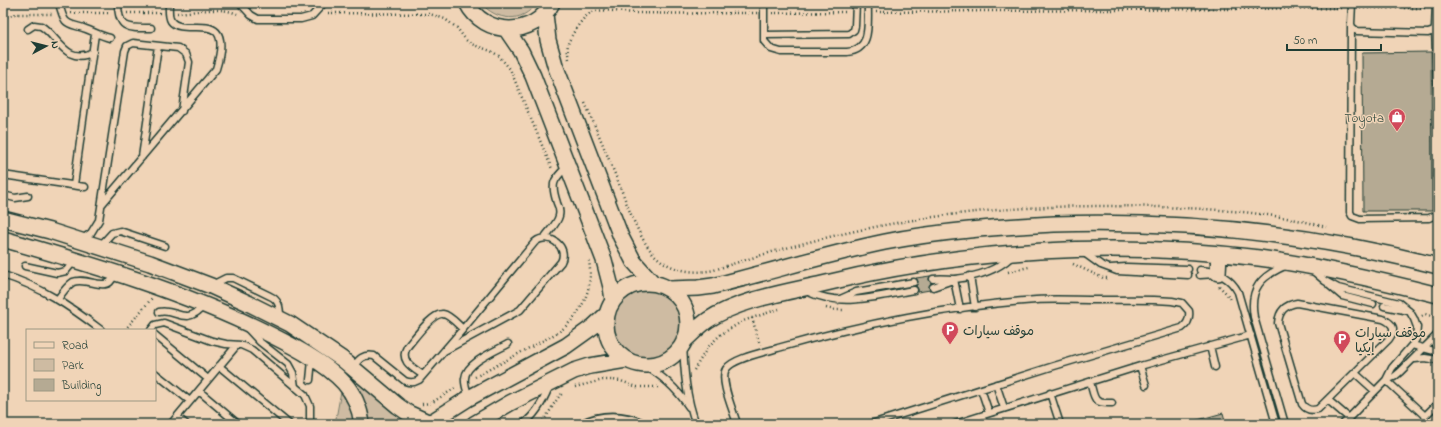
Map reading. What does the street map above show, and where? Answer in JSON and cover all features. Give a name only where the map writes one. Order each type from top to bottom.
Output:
[{"type":"street","points":[[465,4],[479,19],[487,24],[506,29],[516,29],[527,26],[537,21],[552,7]]},
{"type":"street","points":[[552,7],[548,40],[556,66],[621,237],[634,262],[653,283]]},
{"type":"street","points":[[506,29],[521,51],[527,64],[568,166],[604,260],[611,287],[612,300]]},
{"type":"street","points":[[3,219],[80,240],[150,263],[211,286],[248,303],[290,324],[353,367],[398,406],[408,413],[429,423],[469,398],[566,346],[594,326],[606,315]]},
{"type":"street","points":[[669,289],[713,286],[877,244],[937,234],[990,228],[1097,223],[1151,223],[1265,232],[1356,247],[1438,266]]},
{"type":"street","points":[[3,239],[116,273],[160,288],[240,319],[282,340],[312,358],[333,373],[345,384],[354,397],[360,412],[362,424]]},
{"type":"street","points":[[684,342],[708,321],[721,313],[741,305],[784,292],[898,267],[1017,252],[1081,249],[1175,251],[1219,254],[1299,264],[1382,280],[1438,295]]},
{"type":"street","points":[[1218,273],[1219,254]]},
{"type":"street","points":[[653,283],[669,289],[678,296],[688,317],[688,329],[684,342],[679,350],[666,360],[651,365],[642,365],[626,360],[618,353],[609,340],[605,325],[606,315],[612,300],[619,293],[634,284],[653,283]]},
{"type":"street","points":[[474,424],[510,403],[574,372],[590,366],[626,360]]},
{"type":"lane","points":[[59,3],[62,16],[68,23],[95,34],[110,38]]},
{"type":"lane","points":[[118,3],[118,13],[121,20],[128,26],[151,28]]},
{"type":"lane","points":[[102,204],[216,69],[220,51],[220,40],[216,32],[208,27],[182,27],[175,25],[169,13],[168,3]]},
{"type":"lane","points":[[240,3],[251,15],[258,19],[301,19],[312,16],[324,3]]},
{"type":"lane","points":[[764,3],[764,41],[767,46],[776,52],[853,51],[863,44],[866,39],[868,3]]},
{"type":"lane","points":[[764,35],[849,34],[854,30],[856,3]]},
{"type":"lane","points":[[1352,6],[1350,212],[1352,216],[1360,219],[1429,218],[1438,214]]},
{"type":"lane","points":[[1436,6],[1435,28],[1438,106]]},
{"type":"lane","points":[[1351,24],[1354,29],[1361,32],[1428,33],[1434,31],[1435,28]]},
{"type":"lane","points":[[28,29],[34,25],[41,26],[65,50],[75,54],[89,54],[93,52]]},
{"type":"lane","points":[[74,185],[95,34]]},
{"type":"lane","points":[[80,240],[91,233],[99,220],[126,48],[133,43],[181,49],[184,51],[188,58],[182,111]]},
{"type":"lane","points":[[142,157],[158,46]]},
{"type":"lane","points":[[545,238],[559,216],[559,207],[553,187],[556,177],[568,166]]},
{"type":"lane","points":[[3,175],[85,187]]},
{"type":"lane","points":[[3,195],[15,198],[28,196]]},
{"type":"lane","points":[[100,246],[112,233],[120,230],[165,246]]},
{"type":"lane","points":[[353,367],[363,356],[370,355],[378,358],[402,379],[408,382],[415,382],[423,375],[444,350],[463,329],[535,242],[539,239],[545,238],[551,239],[560,246],[563,258],[524,306],[515,313],[444,350]]},
{"type":"lane","points":[[1081,249],[1094,261],[1122,272],[1188,272]]},
{"type":"lane","points":[[933,279],[954,279],[981,274],[999,266],[1017,252]]},
{"type":"lane","points":[[25,266],[57,273],[66,271],[74,260]]},
{"type":"lane","points":[[1285,424],[1254,317],[1252,303],[1256,286],[1263,278],[1280,268],[1299,264],[1325,281],[1344,290],[1395,301],[1404,305],[1410,312],[1417,327],[1416,339],[1392,368],[1386,380],[1343,424]]},
{"type":"lane","points":[[1200,272],[1218,273],[1228,279],[1238,292],[1276,424]]},
{"type":"lane","points":[[58,298],[73,282],[84,280],[105,284],[110,282],[116,273]]},
{"type":"lane","points":[[3,275],[29,284],[58,298],[100,329]]},
{"type":"lane","points":[[970,276],[975,307]]},
{"type":"lane","points":[[933,287],[954,279]]},
{"type":"lane","points":[[954,279],[960,309]]},
{"type":"lane","points":[[1325,281],[1342,296],[1373,304]]},
{"type":"lane","points":[[838,300],[856,292],[914,282]]},
{"type":"lane","points":[[801,289],[819,296],[838,300],[857,300],[914,290]]},
{"type":"lane","points":[[737,424],[725,384],[725,371],[733,362],[859,328],[960,309],[1056,299],[1178,301],[1186,306],[1189,311],[1189,321],[1182,328],[996,384],[871,424]]},
{"type":"lane","points":[[1302,303],[1383,318],[1393,327],[1393,334],[1389,339],[1328,400],[1318,409],[1314,410],[1305,408],[1302,404],[1278,323],[1281,311],[1290,304],[1302,303]]},
{"type":"lane","points":[[159,312],[167,312],[179,316],[190,315],[199,311],[205,305]]},
{"type":"lane","points":[[1384,306],[1410,312]]},
{"type":"lane","points":[[423,375],[407,363],[404,358],[404,352],[432,318],[438,314],[444,314],[463,329]]},
{"type":"lane","points":[[240,319],[260,342],[288,364],[292,373],[295,387]]},
{"type":"lane","points":[[152,329],[156,325],[164,323],[212,341],[226,344],[237,344],[252,350],[305,395],[310,406],[310,424]]},
{"type":"lane","points":[[1386,380],[1397,375],[1415,359],[1438,334]]},
{"type":"lane","points":[[955,424],[1140,366],[1251,335]]},
{"type":"lane","points":[[156,336],[208,379]]},
{"type":"lane","points":[[684,342],[685,376],[690,410]]},
{"type":"lane","points":[[171,424],[237,344]]},
{"type":"lane","points":[[469,398],[465,383],[466,372],[469,368],[508,344]]},
{"type":"lane","points":[[1412,345],[1438,352]]},
{"type":"lane","points":[[1210,346],[1215,368]]},
{"type":"lane","points":[[310,380],[312,358]]},
{"type":"lane","points":[[1415,359],[1425,358],[1438,360]]},
{"type":"lane","points":[[642,365],[669,382],[690,410],[696,424]]},
{"type":"lane","points":[[219,366],[289,424]]},
{"type":"lane","points":[[1140,366],[1146,386]]},
{"type":"lane","points":[[1355,373],[1375,391]]},
{"type":"lane","points":[[156,374],[190,401]]},
{"type":"lane","points":[[1386,380],[1425,416],[1438,403]]},
{"type":"lane","points":[[523,424],[531,421],[551,382]]},
{"type":"lane","points":[[1090,382],[1095,398],[1098,402],[1112,403]]},
{"type":"lane","points":[[996,384],[1004,408]]},
{"type":"lane","points":[[981,389],[990,413]]},
{"type":"lane","points":[[199,391],[238,424]]},
{"type":"lane","points":[[1050,394],[1060,424]]},
{"type":"lane","points":[[1328,400],[1349,418]]},
{"type":"lane","points":[[580,424],[606,416],[629,418],[646,424]]},
{"type":"lane","points":[[177,417],[186,424]]},
{"type":"path","points":[[868,12],[1436,6]]},
{"type":"path","points":[[118,13],[169,13],[220,10],[232,12],[238,15]]},
{"type":"path","points":[[324,16],[328,12],[430,14],[445,19],[472,44],[491,51],[499,56],[510,68],[556,177]]},
{"type":"path","points":[[571,65],[567,51],[571,37],[586,15],[592,12],[665,14],[856,12]]},
{"type":"path","points":[[583,97],[624,196],[647,246],[659,259],[672,267],[680,269],[699,272],[714,270],[807,242],[905,221],[967,212],[1044,207]]},
{"type":"path","points":[[417,403],[432,403],[506,359],[559,332],[568,325],[581,309],[588,292],[590,274],[588,258]]},
{"type":"path","points":[[126,329],[160,288]]},
{"type":"path","points":[[752,318],[763,353]]},
{"type":"path","points":[[572,388],[598,381],[612,380],[621,381],[637,387],[662,388]]},
{"type":"path","points":[[540,424],[546,418],[559,396],[565,392]]},
{"type":"green space","points":[[481,3],[536,3],[531,10],[524,14],[509,18],[494,14]]},
{"type":"green space","points":[[646,290],[659,293],[670,300],[677,311],[680,324],[677,337],[670,348],[659,355],[646,358],[633,355],[622,348],[615,337],[612,324],[615,311],[622,300],[633,293]]},
{"type":"green space","points":[[341,364],[404,419],[405,424],[368,424],[363,399],[351,381],[338,369]]},
{"type":"green space","points":[[341,391],[352,402],[358,424],[335,424]]},
{"type":"building","name":"Toyota","points":[[1431,52],[1432,211],[1363,211],[1362,53]]},
{"type":"building","points":[[930,276],[930,290],[918,292],[916,286],[918,282],[916,278]]},
{"type":"building","points":[[1223,413],[1226,424],[1195,424],[1194,421]]},
{"type":"place","name":"Toyota","points":[[1397,132]]},
{"type":"place","name":"موقف سيارات","points":[[950,345]]},
{"type":"place","name":"موقف سيارات إيكيا","points":[[1342,354]]}]
